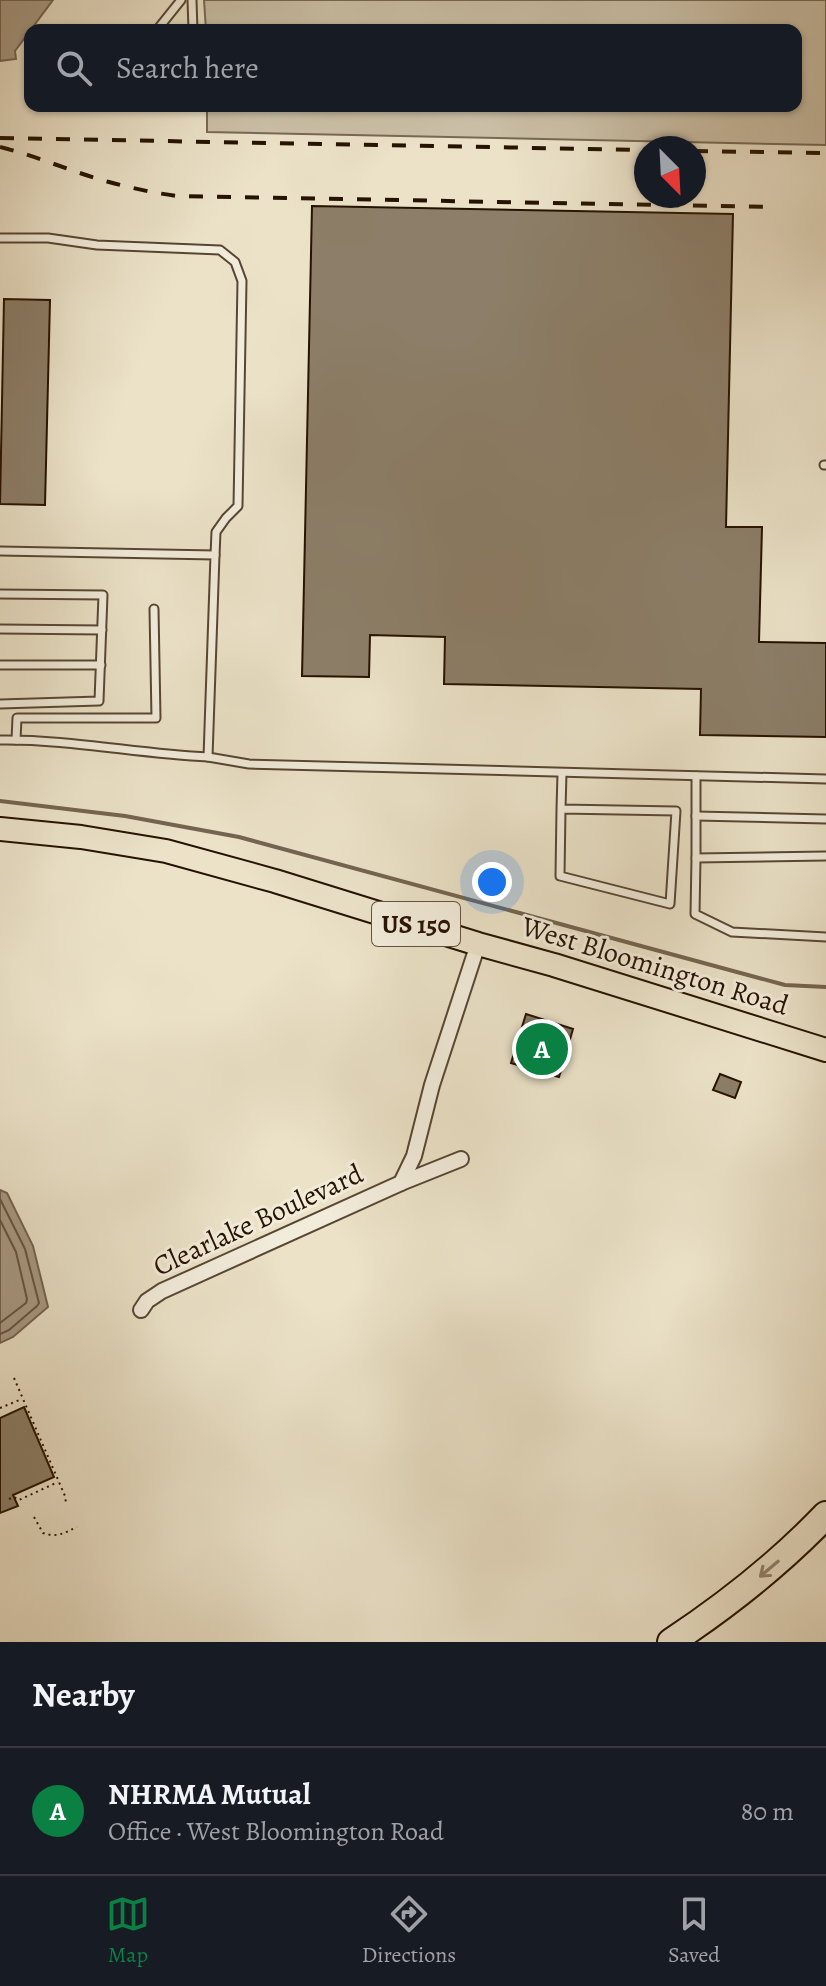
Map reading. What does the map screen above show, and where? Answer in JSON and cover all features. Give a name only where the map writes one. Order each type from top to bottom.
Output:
[{"type":"highway","points":[[671,1642],[759,1578],[826,1515]]},
{"type":"main road","name":"West Bloomington Road","points":[[0,829],[81,837],[166,851],[569,969],[826,1050]]},
{"type":"street","name":"Clearlake Boulevard","points":[[401,1183],[414,1156],[432,1085],[478,944]]},
{"type":"street","name":"Clearlake Boulevard","points":[[141,1310],[147,1301],[162,1291],[461,1159]]},
{"type":"lane","points":[[162,24],[181,0]]},
{"type":"lane","points":[[192,0],[193,24]]},
{"type":"lane","points":[[0,238],[48,238],[97,245],[220,250],[235,262],[242,281],[238,506],[216,532],[208,757]]},
{"type":"lane","points":[[0,551],[215,555]]},
{"type":"lane","points":[[0,594],[103,595],[99,701],[0,704]]},
{"type":"lane","points":[[16,740],[17,718],[156,718],[154,609]]},
{"type":"lane","points":[[0,629],[102,630]]},
{"type":"lane","points":[[0,665],[101,665]]},
{"type":"lane","points":[[0,740],[116,747],[249,764],[826,779]]},
{"type":"lane","points":[[561,809],[676,811],[670,904],[560,876],[561,809],[562,773]]},
{"type":"lane","points":[[696,776],[695,914],[732,932],[826,937]]},
{"type":"lane","points":[[696,816],[826,819]]},
{"type":"lane","points":[[696,858],[826,856]]},
{"type":"path","points":[[14,1378],[66,1503]]},
{"type":"path","points":[[0,1408],[23,1398]]},
{"type":"path","points":[[9,1499],[14,1497],[19,1500],[59,1482]]},
{"type":"path","points":[[34,1517],[43,1533],[51,1536],[57,1537],[77,1527]]},
{"type":"shaded area","points":[[204,0],[826,0],[826,145],[706,142],[706,136],[634,136],[634,141],[207,132],[207,112],[802,112],[802,24],[206,24]]},
{"type":"water","points":[[0,0],[53,0],[35,24],[24,24],[24,39],[15,51],[16,59],[0,61]]},
{"type":"water","points":[[0,1190],[7,1193],[33,1246],[48,1307],[13,1337],[0,1343]]},
{"type":"building","points":[[312,206],[733,214],[726,527],[762,527],[759,642],[826,643],[826,737],[700,735],[701,689],[444,684],[445,637],[370,635],[369,677],[302,676]]},
{"type":"building","points":[[4,299],[50,300],[45,505],[0,504]]},
{"type":"building","points":[[526,1014],[573,1029],[559,1077],[511,1063]]},
{"type":"building","points":[[720,1074],[741,1082],[735,1098],[713,1090]]},
{"type":"building","points":[[24,1407],[54,1477],[13,1495],[18,1506],[0,1513],[0,1418]]},
{"type":"waterway","points":[[0,801],[125,816],[239,837],[785,985],[826,987]]},
{"type":"railway","points":[[0,138],[634,150]]},
{"type":"railway","points":[[0,147],[109,182],[177,196],[773,207]]},
{"type":"railway","points":[[706,151],[826,153]]},
{"type":"place","name":"NHRMA Mutual","points":[[542,1049]]}]
